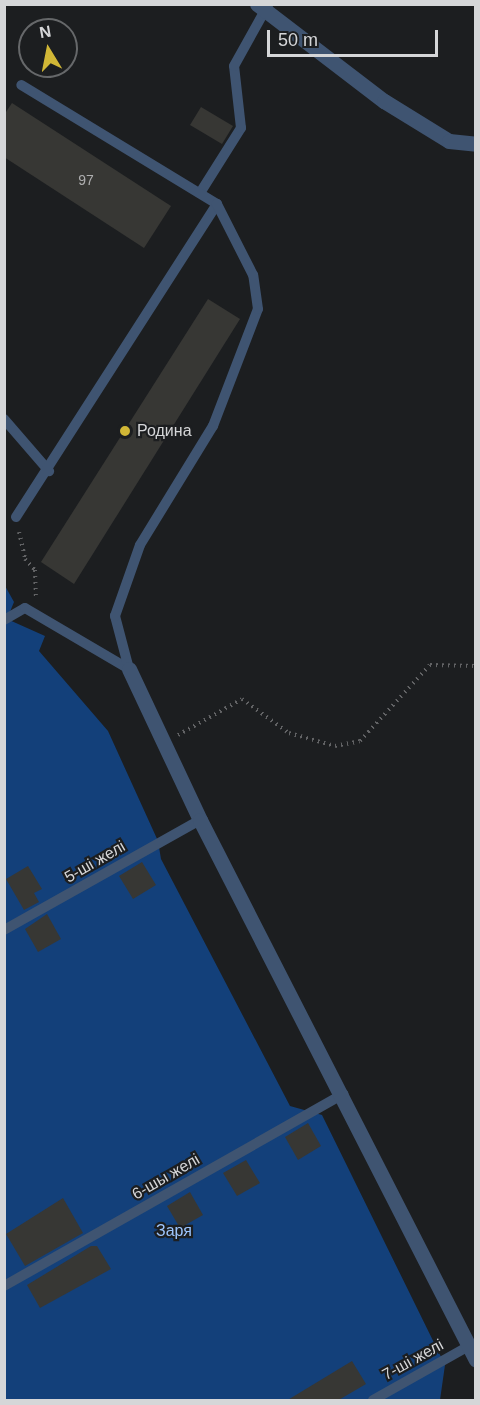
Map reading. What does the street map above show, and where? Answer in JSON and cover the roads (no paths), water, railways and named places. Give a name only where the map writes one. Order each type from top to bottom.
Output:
[{"type":"street","points":[[263,6],[384,102],[449,141],[476,144]]},
{"type":"street","points":[[129,669],[167,742],[200,820],[343,1094],[472,1353]]},
{"type":"lane","points":[[200,194],[241,128],[234,66],[263,6]]},
{"type":"lane","points":[[21,85],[217,204],[253,275],[258,309],[213,426],[140,545],[115,616],[129,669]]},
{"type":"lane","points":[[16,516],[49,471],[217,204]]},
{"type":"lane","points":[[4,419],[49,471]]},
{"type":"lane","points":[[4,620],[26,608],[129,669]]},
{"type":"lane","name":"5-ші желі","points":[[4,930],[200,820]]},
{"type":"lane","name":"6-шы желі","points":[[4,1286],[343,1094]]},
{"type":"lane","name":"7-ші желі","points":[[373,1401],[472,1353]]},
{"type":"place","name":"Родина","points":[[125,431]]},
{"type":"park label","name":"Заря","points":[[174,1231]]}]
